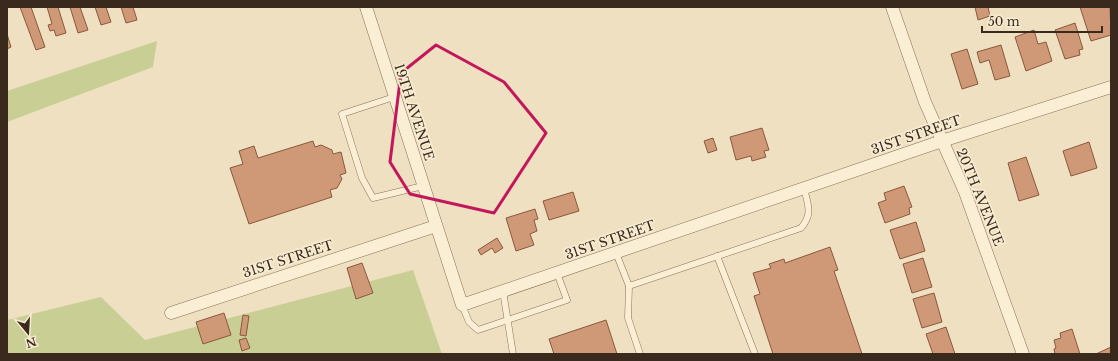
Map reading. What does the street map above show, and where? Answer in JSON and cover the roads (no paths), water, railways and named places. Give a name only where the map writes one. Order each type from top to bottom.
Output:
[{"type":"street","name":"19TH AVENUE","points":[[366,7],[436,226]]},
{"type":"street","name":"20TH AVENUE","points":[[892,7],[925,102],[965,192],[1023,354]]},
{"type":"street","name":"31ST STREET","points":[[462,305],[942,141],[1111,87]]},
{"type":"street","name":"31ST STREET","points":[[170,312],[436,226]]},
{"type":"street","points":[[436,226],[462,305]]},
{"type":"lane","points":[[394,97],[342,114],[360,171],[373,198],[423,186]]},
{"type":"lane","points":[[629,286],[801,228],[808,221],[810,210],[804,188]]},
{"type":"lane","points":[[616,253],[629,286],[628,318],[640,354]]},
{"type":"lane","points":[[717,256],[755,354]]},
{"type":"lane","points":[[462,305],[469,322],[478,330],[508,322],[567,300],[557,273]]},
{"type":"lane","points":[[504,291],[513,354]]}]
